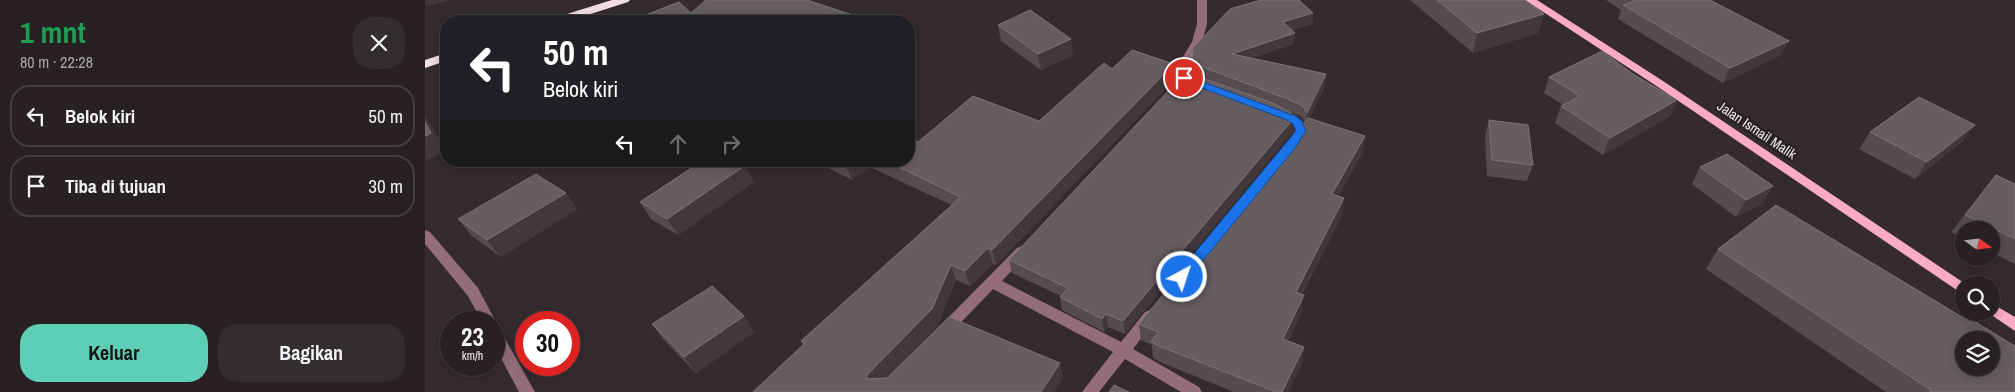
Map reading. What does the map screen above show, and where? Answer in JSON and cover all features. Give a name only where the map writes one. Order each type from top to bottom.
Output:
[{"type":"highway","points":[[576,15],[623,0]]},
{"type":"highway","points":[[425,64],[440,59]]},
{"type":"main road","name":"Jalan Ismail Malik","points":[[1530,0],[1659,82],[1955,284]]},
{"type":"main road","points":[[2000,314],[2015,325]]},
{"type":"street","points":[[1185,82],[1187,58],[1197,42],[1202,24],[1202,0]]},
{"type":"street","points":[[1261,107],[1291,118],[1301,126],[1301,131],[1285,153]]},
{"type":"street","points":[[425,235],[473,292],[483,311]]},
{"type":"street","points":[[938,337],[1032,240]]},
{"type":"street","points":[[992,282],[1122,350],[1194,392]]},
{"type":"street","points":[[1090,392],[1159,304]]},
{"type":"street","points":[[505,352],[527,392]]},
{"type":"building","points":[[706,0],[807,0],[853,15],[645,15],[679,2],[691,13]]},
{"type":"building","points":[[1261,0],[1299,0],[1313,13],[1283,22],[1295,33],[1232,54],[1326,74],[1307,113],[1303,106],[1285,98],[1192,63],[1193,48],[1230,9]]},
{"type":"building","points":[[1437,0],[1525,0],[1544,14],[1477,33]]},
{"type":"building","points":[[1633,0],[1710,0],[1789,41],[1730,68],[1623,5]]},
{"type":"building","points":[[1030,10],[1071,39],[1038,54],[998,25]]},
{"type":"building","points":[[1132,50],[1174,64],[992,250],[988,248],[965,271],[951,265],[932,309],[866,376],[868,379],[887,378],[949,317],[1060,363],[1041,392],[753,392],[805,343],[801,341],[961,197],[898,167],[915,167],[915,140],[918,142],[973,96],[1039,121],[1104,63],[1112,69]]},
{"type":"building","points":[[1602,51],[1633,74],[1677,100],[1610,138],[1561,106],[1580,96],[1549,77]]},
{"type":"building","points":[[1186,72],[1275,104],[1291,113],[1294,118],[1123,321],[1106,314],[1102,319],[1060,297],[1068,288],[1009,260]]},
{"type":"building","points":[[1919,97],[1975,125],[1927,162],[1870,132]]},
{"type":"building","points":[[1308,118],[1365,136],[1332,194],[1344,198],[1296,292],[1304,295],[1283,339],[1304,347],[1282,392],[1276,392],[1159,346],[1151,342],[1158,332],[1139,324]]},
{"type":"building","points":[[1489,120],[1528,125],[1533,165],[1492,160]]},
{"type":"building","points":[[425,122],[431,133],[425,136]]},
{"type":"building","points":[[1727,154],[1773,186],[1746,200],[1700,167]]},
{"type":"building","points":[[693,167],[743,167],[667,219],[640,202]]},
{"type":"building","points":[[536,174],[566,193],[487,240],[458,219]]},
{"type":"building","points":[[1996,175],[2015,184],[2015,239],[2000,232],[2000,221],[1978,221],[1965,215]]},
{"type":"building","points":[[1776,205],[1955,313],[1955,321],[1974,321],[1990,331],[1955,331],[1955,376],[2000,376],[2000,337],[2015,346],[2015,392],[1929,392],[1931,390],[1718,249]]},
{"type":"building","points":[[712,286],[744,316],[684,357],[652,324]]},
{"type":"building","points":[[1114,385],[1129,392],[1109,392]]},
{"type":"route","points":[[1182,277],[1301,131],[1301,126],[1291,118],[1184,78]]}]
